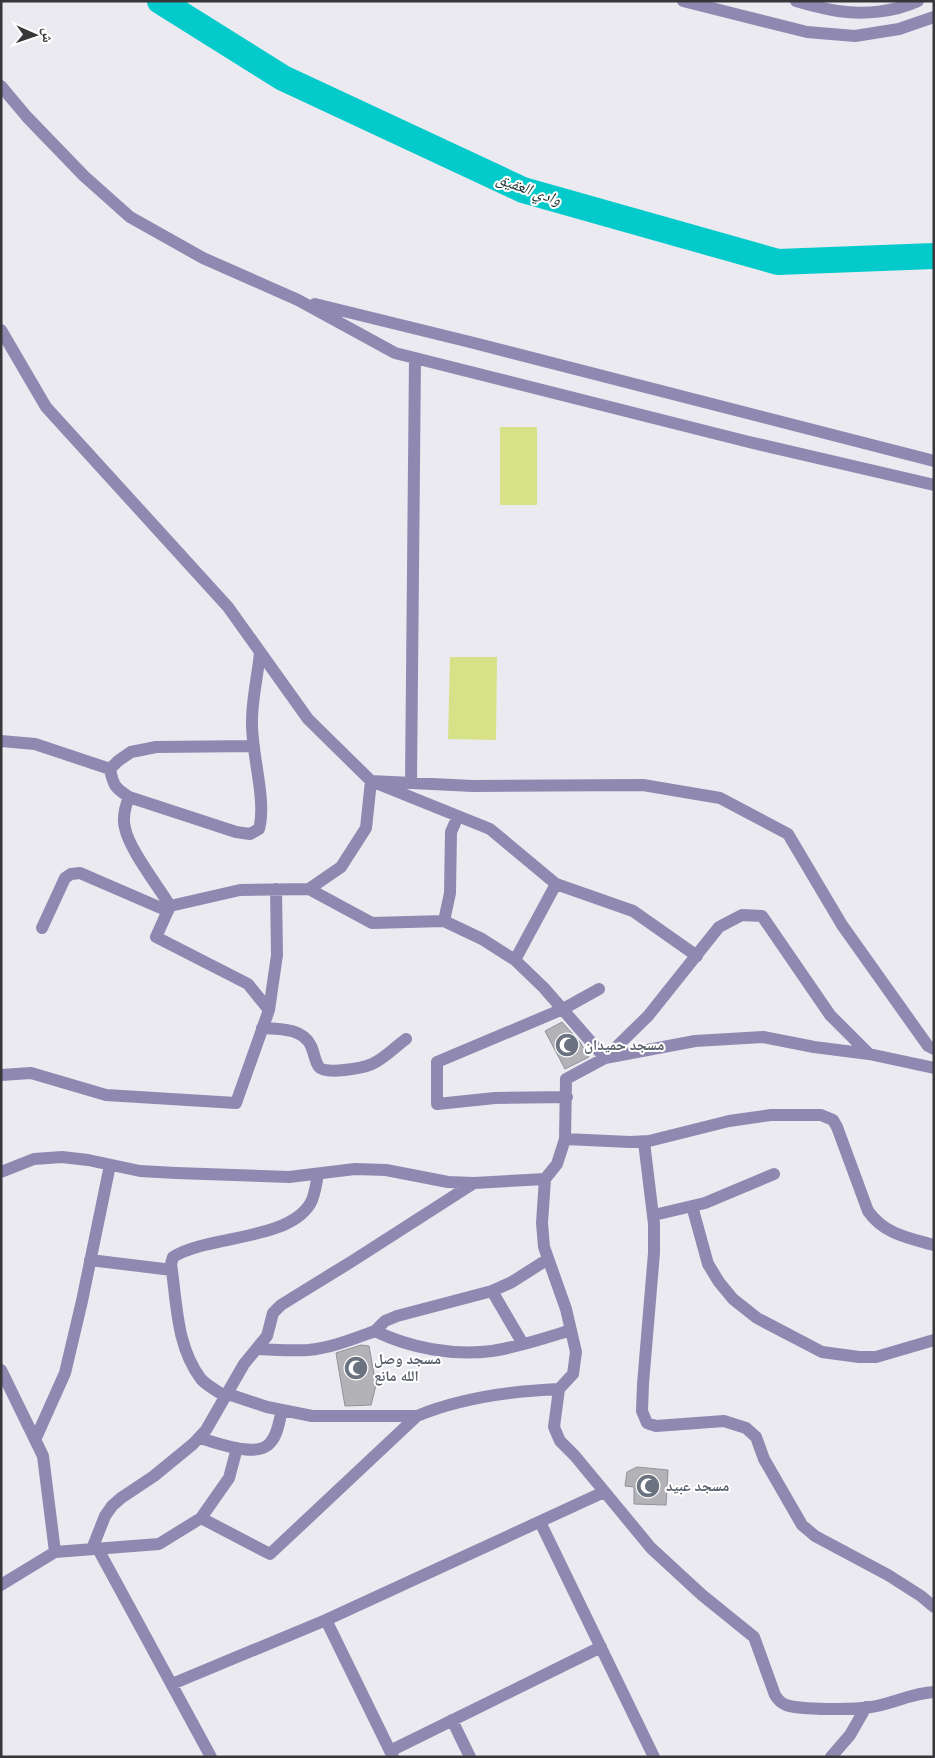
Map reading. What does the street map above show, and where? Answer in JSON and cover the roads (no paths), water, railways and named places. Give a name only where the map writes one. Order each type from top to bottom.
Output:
[{"type":"street","points":[[683,1],[807,32],[855,36],[899,29],[934,17]]},
{"type":"street","points":[[796,1],[838,11],[873,12],[907,6],[918,1]]},
{"type":"street","points":[[2,88],[84,176],[130,217],[203,258],[298,300],[395,353],[740,440],[934,485]]},
{"type":"street","points":[[298,300],[934,461]]},
{"type":"street","points":[[1,330],[46,407],[228,607],[308,718],[371,781],[490,829],[556,884],[633,911],[697,956]]},
{"type":"street","points":[[410,783],[416,358]]},
{"type":"street","points":[[110,769],[112,782],[118,790],[129,797],[236,832],[250,834],[259,829],[261,821],[252,721],[260,652]]},
{"type":"street","points":[[1,741],[35,744],[110,769]]},
{"type":"street","points":[[110,769],[131,752],[156,747],[254,746]]},
{"type":"street","points":[[371,781],[473,786],[643,784],[720,798],[788,834],[842,925],[928,1046],[934,1049]]},
{"type":"street","points":[[308,889],[340,867],[366,828],[371,781]]},
{"type":"street","points":[[129,797],[124,808],[124,826],[129,841],[169,908]]},
{"type":"street","points":[[444,921],[450,893],[451,832],[458,816]]},
{"type":"street","points":[[42,928],[66,878],[71,874],[80,873],[169,908],[240,890],[308,889],[372,923],[444,921],[482,939],[515,960],[563,1009],[605,1058]]},
{"type":"street","points":[[515,960],[556,884]]},
{"type":"street","points":[[1,1076],[31,1073],[106,1095],[236,1103],[269,1010],[277,955],[276,889]]},
{"type":"street","points":[[169,908],[156,937],[248,984],[269,1010]]},
{"type":"street","points":[[869,1054],[830,1015],[762,916],[742,915],[719,927],[648,1016],[605,1058],[566,1079],[565,1139],[557,1164],[545,1179],[542,1223],[544,1247],[566,1309],[576,1352],[573,1374],[559,1389],[554,1427],[560,1441],[576,1456],[651,1548],[702,1595],[754,1637],[775,1695],[779,1701],[791,1706],[837,1709],[866,1708],[918,1694],[934,1692]]},
{"type":"street","points":[[567,1097],[495,1098],[437,1104],[437,1062],[563,1009],[599,989]]},
{"type":"street","points":[[262,1028],[285,1029],[304,1036],[320,1068],[324,1071],[332,1072],[371,1065],[406,1039]]},
{"type":"street","points":[[605,1058],[695,1042],[762,1037],[814,1047],[869,1054],[934,1068]]},
{"type":"street","points":[[565,1139],[644,1142],[729,1121],[771,1115],[821,1115],[832,1120],[837,1127],[868,1211],[876,1222],[889,1231],[934,1245]]},
{"type":"street","points":[[644,1142],[654,1216],[654,1253],[642,1412],[647,1423],[656,1426],[668,1426],[724,1421],[746,1428],[756,1437],[764,1459],[802,1525],[815,1536],[888,1575],[921,1596],[934,1607]]},
{"type":"street","points":[[1,1172],[34,1159],[62,1157],[140,1171],[176,1174],[289,1178],[355,1169],[386,1170],[448,1182],[474,1183],[545,1179]]},
{"type":"street","points":[[36,1440],[65,1373],[110,1165]]},
{"type":"street","points":[[318,1174],[310,1204],[290,1221],[270,1230],[249,1236],[183,1250],[173,1257],[171,1264],[180,1332],[188,1357],[202,1380],[227,1395],[267,1407],[312,1416],[418,1416]]},
{"type":"street","points":[[654,1216],[727,1194],[774,1174]]},
{"type":"street","points":[[211,1757],[95,1549],[104,1516],[121,1498],[154,1476],[193,1444],[206,1430],[244,1364],[266,1336],[274,1313],[281,1305],[474,1183]]},
{"type":"street","points":[[692,1206],[708,1264],[718,1282],[733,1299],[757,1318],[822,1352],[876,1357],[934,1340]]},
{"type":"street","points":[[257,1349],[281,1351],[309,1350],[342,1342],[375,1331],[385,1321],[397,1316],[492,1290],[512,1282],[548,1259]]},
{"type":"street","points":[[90,1260],[172,1270]]},
{"type":"street","points":[[492,1290],[524,1344]]},
{"type":"street","points":[[375,1331],[392,1339],[419,1347],[463,1353],[492,1351],[571,1330]]},
{"type":"street","points":[[1,1370],[43,1456],[55,1552]]},
{"type":"street","points":[[201,1518],[270,1554],[418,1416],[436,1408],[518,1391],[559,1389]]},
{"type":"street","points":[[199,1438],[237,1448],[258,1451],[264,1449],[275,1436],[282,1410]]},
{"type":"street","points":[[1,1585],[55,1552],[159,1544],[201,1518],[229,1478],[237,1448]]},
{"type":"street","points":[[172,1684],[326,1620],[604,1492]]},
{"type":"street","points":[[540,1522],[654,1757]]},
{"type":"street","points":[[326,1620],[392,1754],[452,1720],[601,1647]]},
{"type":"street","points":[[831,1757],[852,1731],[866,1708]]},
{"type":"street","points":[[452,1720],[470,1757]]},
{"type":"waterway","name":"وادي العقيق","points":[[160,1],[283,78],[523,190],[778,262],[934,256]]},
{"type":"place","name":"مسجد حميدان","points":[[567,1045]]},
{"type":"place","name":"مسجد وصل الله مانع","points":[[356,1368]]},
{"type":"place","name":"مسجد عبيد","points":[[648,1486]]}]
